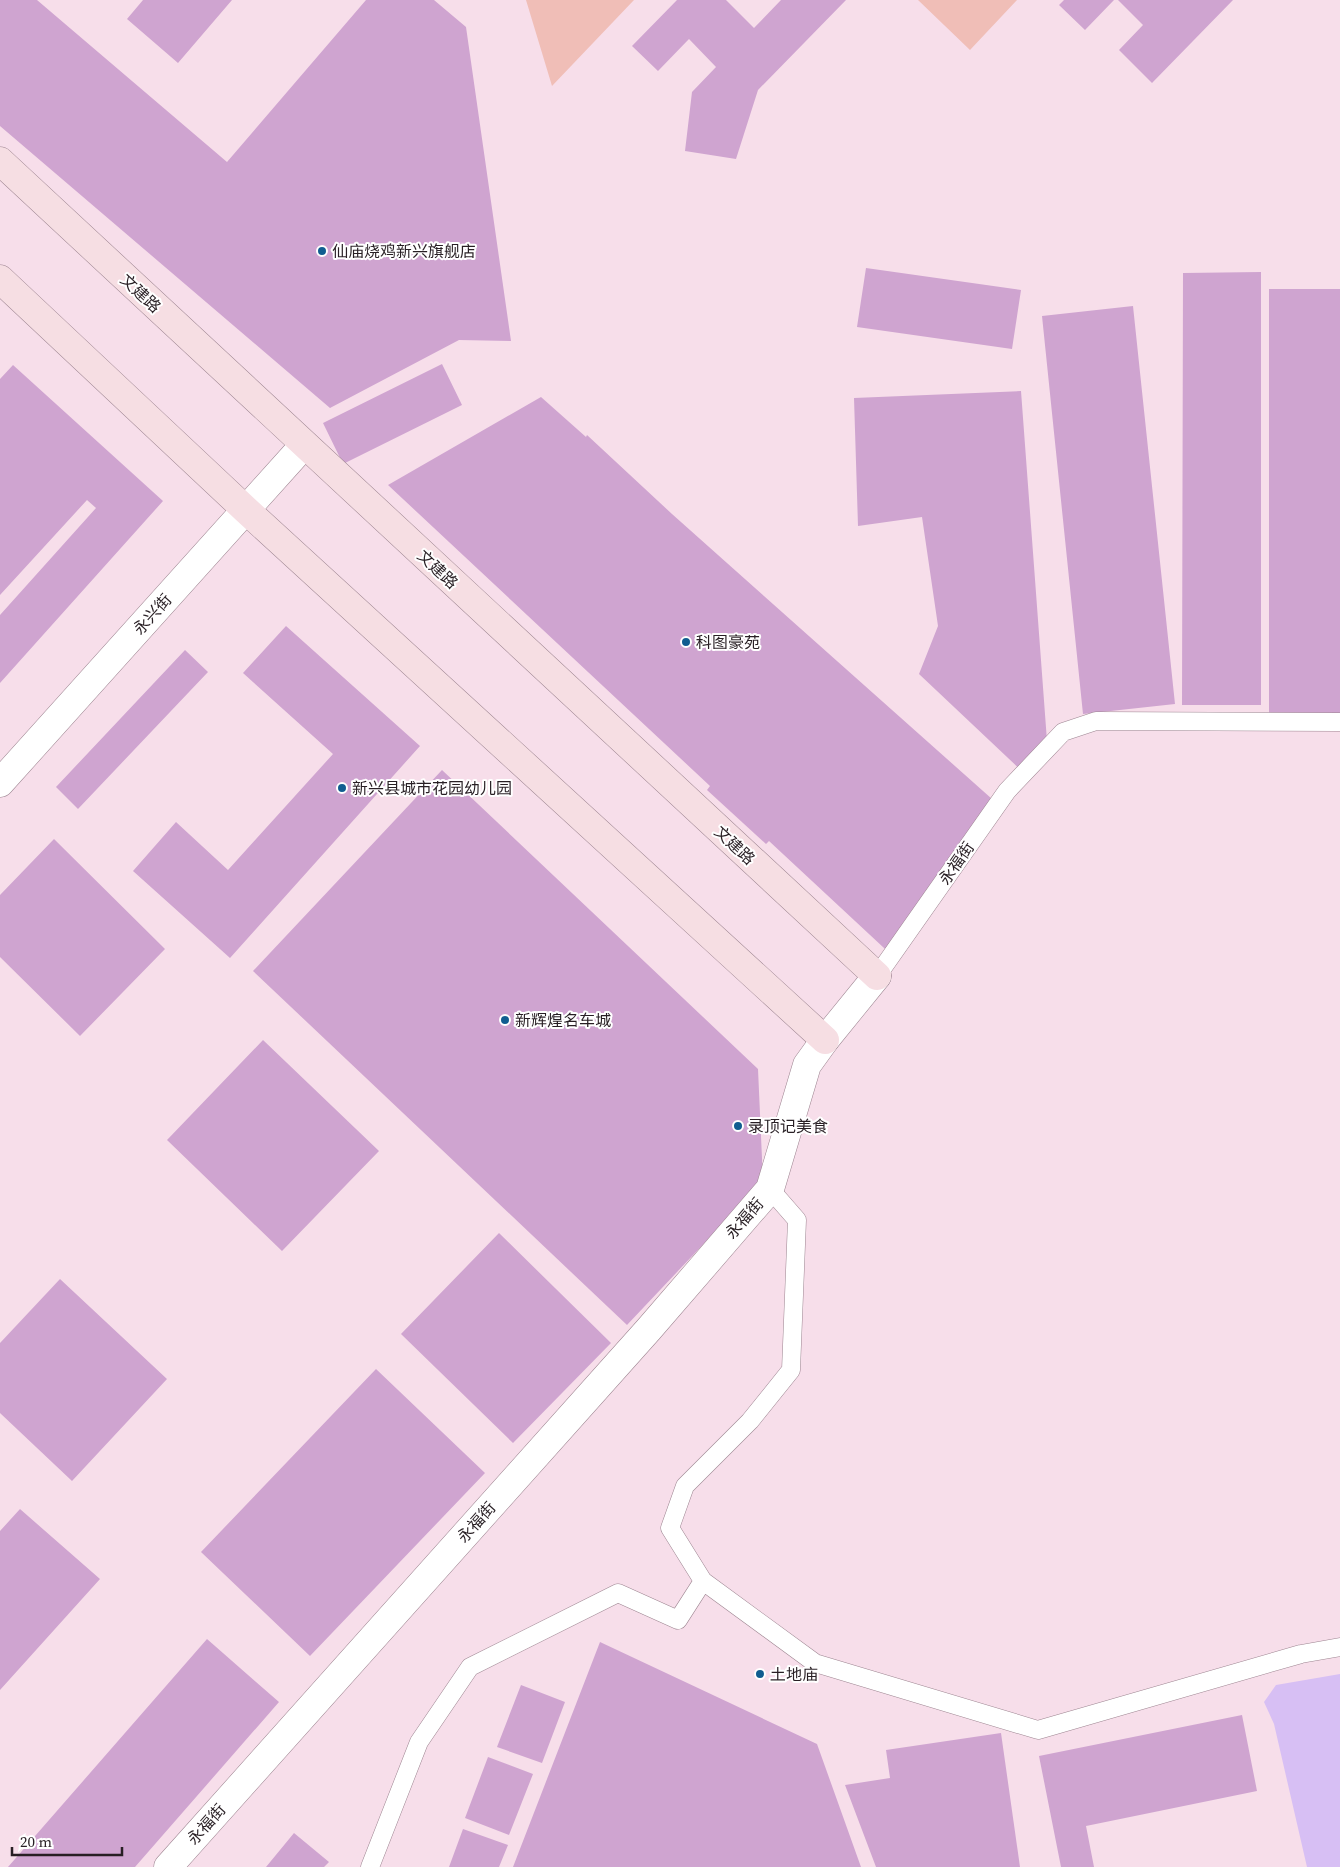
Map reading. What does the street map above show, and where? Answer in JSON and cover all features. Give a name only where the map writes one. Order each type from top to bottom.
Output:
[{"type":"main road","name":"文建路","points":[[0,161],[876,976]]},
{"type":"main road","points":[[0,279],[246,510],[825,1040]]},
{"type":"street","name":"永兴街","points":[[0,783],[304,445]]},
{"type":"street","name":"永福街","points":[[168,1867],[649,1329],[770,1189],[807,1065],[876,976]]},
{"type":"lane","name":"永福街","points":[[876,976],[1007,791],[1063,732],[1096,721],[1340,722]]},
{"type":"lane","points":[[770,1189],[797,1220],[791,1370],[750,1420],[684,1486],[670,1528],[703,1581],[815,1663],[1038,1730],[1301,1654],[1340,1646]]},
{"type":"lane","points":[[370,1867],[419,1742],[470,1667],[618,1593],[678,1620],[703,1581]]},
{"type":"shaded area","points":[[526,0],[634,0],[552,86]]},
{"type":"shaded area","points":[[918,0],[1017,0],[970,50]]},
{"type":"shaded area","points":[[1340,1674],[1340,1867],[1307,1867],[1274,1724],[1264,1702],[1276,1685]]},
{"type":"building","name":"仙庙烧鸡新兴旗舰店","points":[[0,0],[37,0],[227,162],[366,0],[434,0],[466,27],[511,341],[459,340],[330,408],[0,126]]},
{"type":"building","points":[[143,0],[232,0],[178,63],[127,19]]},
{"type":"building","points":[[677,0],[726,0],[754,28],[781,0],[846,0],[758,90],[736,159],[685,151],[692,92],[716,67],[689,39],[658,71],[632,46]]},
{"type":"building","points":[[1064,0],[1114,0],[1085,30],[1059,5]]},
{"type":"building","points":[[1118,0],[1233,0],[1152,83],[1119,50],[1143,25]]},
{"type":"building","points":[[866,268],[1021,290],[1012,349],[857,327]]},
{"type":"building","points":[[1261,272],[1261,705],[1182,705],[1183,273]]},
{"type":"building","points":[[1269,289],[1340,289],[1340,721],[1269,721]]},
{"type":"building","points":[[1133,306],[1175,704],[1083,714],[1042,316]]},
{"type":"building","points":[[442,364],[462,405],[343,464],[323,423]]},
{"type":"building","points":[[13,365],[163,501],[0,683],[0,615],[96,508],[87,500],[0,595],[0,379]]},
{"type":"building","points":[[1021,391],[1047,741],[1025,774],[919,674],[938,626],[922,517],[858,526],[854,398]]},
{"type":"building","name":"科图豪苑","points":[[541,397],[586,437],[587,435],[672,514],[992,799],[898,961],[769,841],[766,844],[707,790],[710,786],[388,485]]},
{"type":"building","name":"新兴县城市花园幼儿园","points":[[286,626],[420,746],[230,958],[133,871],[176,822],[228,870],[333,754],[243,673]]},
{"type":"building","points":[[185,650],[208,672],[78,809],[56,787]]},
{"type":"building","name":"新辉煌名车城","points":[[442,770],[758,1069],[763,1181],[627,1325],[253,971]]},
{"type":"building","points":[[54,839],[165,949],[80,1036],[0,957],[0,895]]},
{"type":"building","points":[[263,1040],[379,1151],[282,1251],[167,1140]]},
{"type":"building","points":[[499,1233],[611,1343],[513,1443],[401,1334]]},
{"type":"building","points":[[60,1279],[167,1379],[72,1481],[0,1413],[0,1343]]},
{"type":"building","points":[[376,1369],[485,1473],[310,1656],[201,1552]]},
{"type":"building","points":[[20,1509],[100,1579],[0,1690],[0,1531]]},
{"type":"building","points":[[207,1639],[279,1702],[135,1867],[8,1867]]},
{"type":"building","points":[[600,1642],[817,1744],[861,1867],[513,1867]]},
{"type":"building","points":[[521,1685],[565,1702],[542,1763],[497,1747]]},
{"type":"building","points":[[1242,1715],[1257,1791],[1086,1826],[1094,1867],[1061,1867],[1039,1756]]},
{"type":"building","points":[[1001,1733],[1020,1867],[876,1867],[845,1785],[890,1778],[886,1750]]},
{"type":"building","points":[[488,1757],[533,1774],[509,1835],[465,1818]]},
{"type":"building","points":[[463,1829],[508,1845],[499,1867],[449,1867]]},
{"type":"building","points":[[294,1833],[329,1862],[324,1867],[266,1867]]},
{"type":"place","name":"仙庙烧鸡新兴旗舰店","points":[[322,251]]},
{"type":"place","name":"科图豪苑","points":[[686,642]]},
{"type":"place","name":"新兴县城市花园幼儿园","points":[[342,788]]},
{"type":"place","name":"新辉煌名车城","points":[[505,1020]]},
{"type":"place","name":"录顶记美食","points":[[738,1126]]},
{"type":"place","name":"土地庙","points":[[760,1674]]}]
